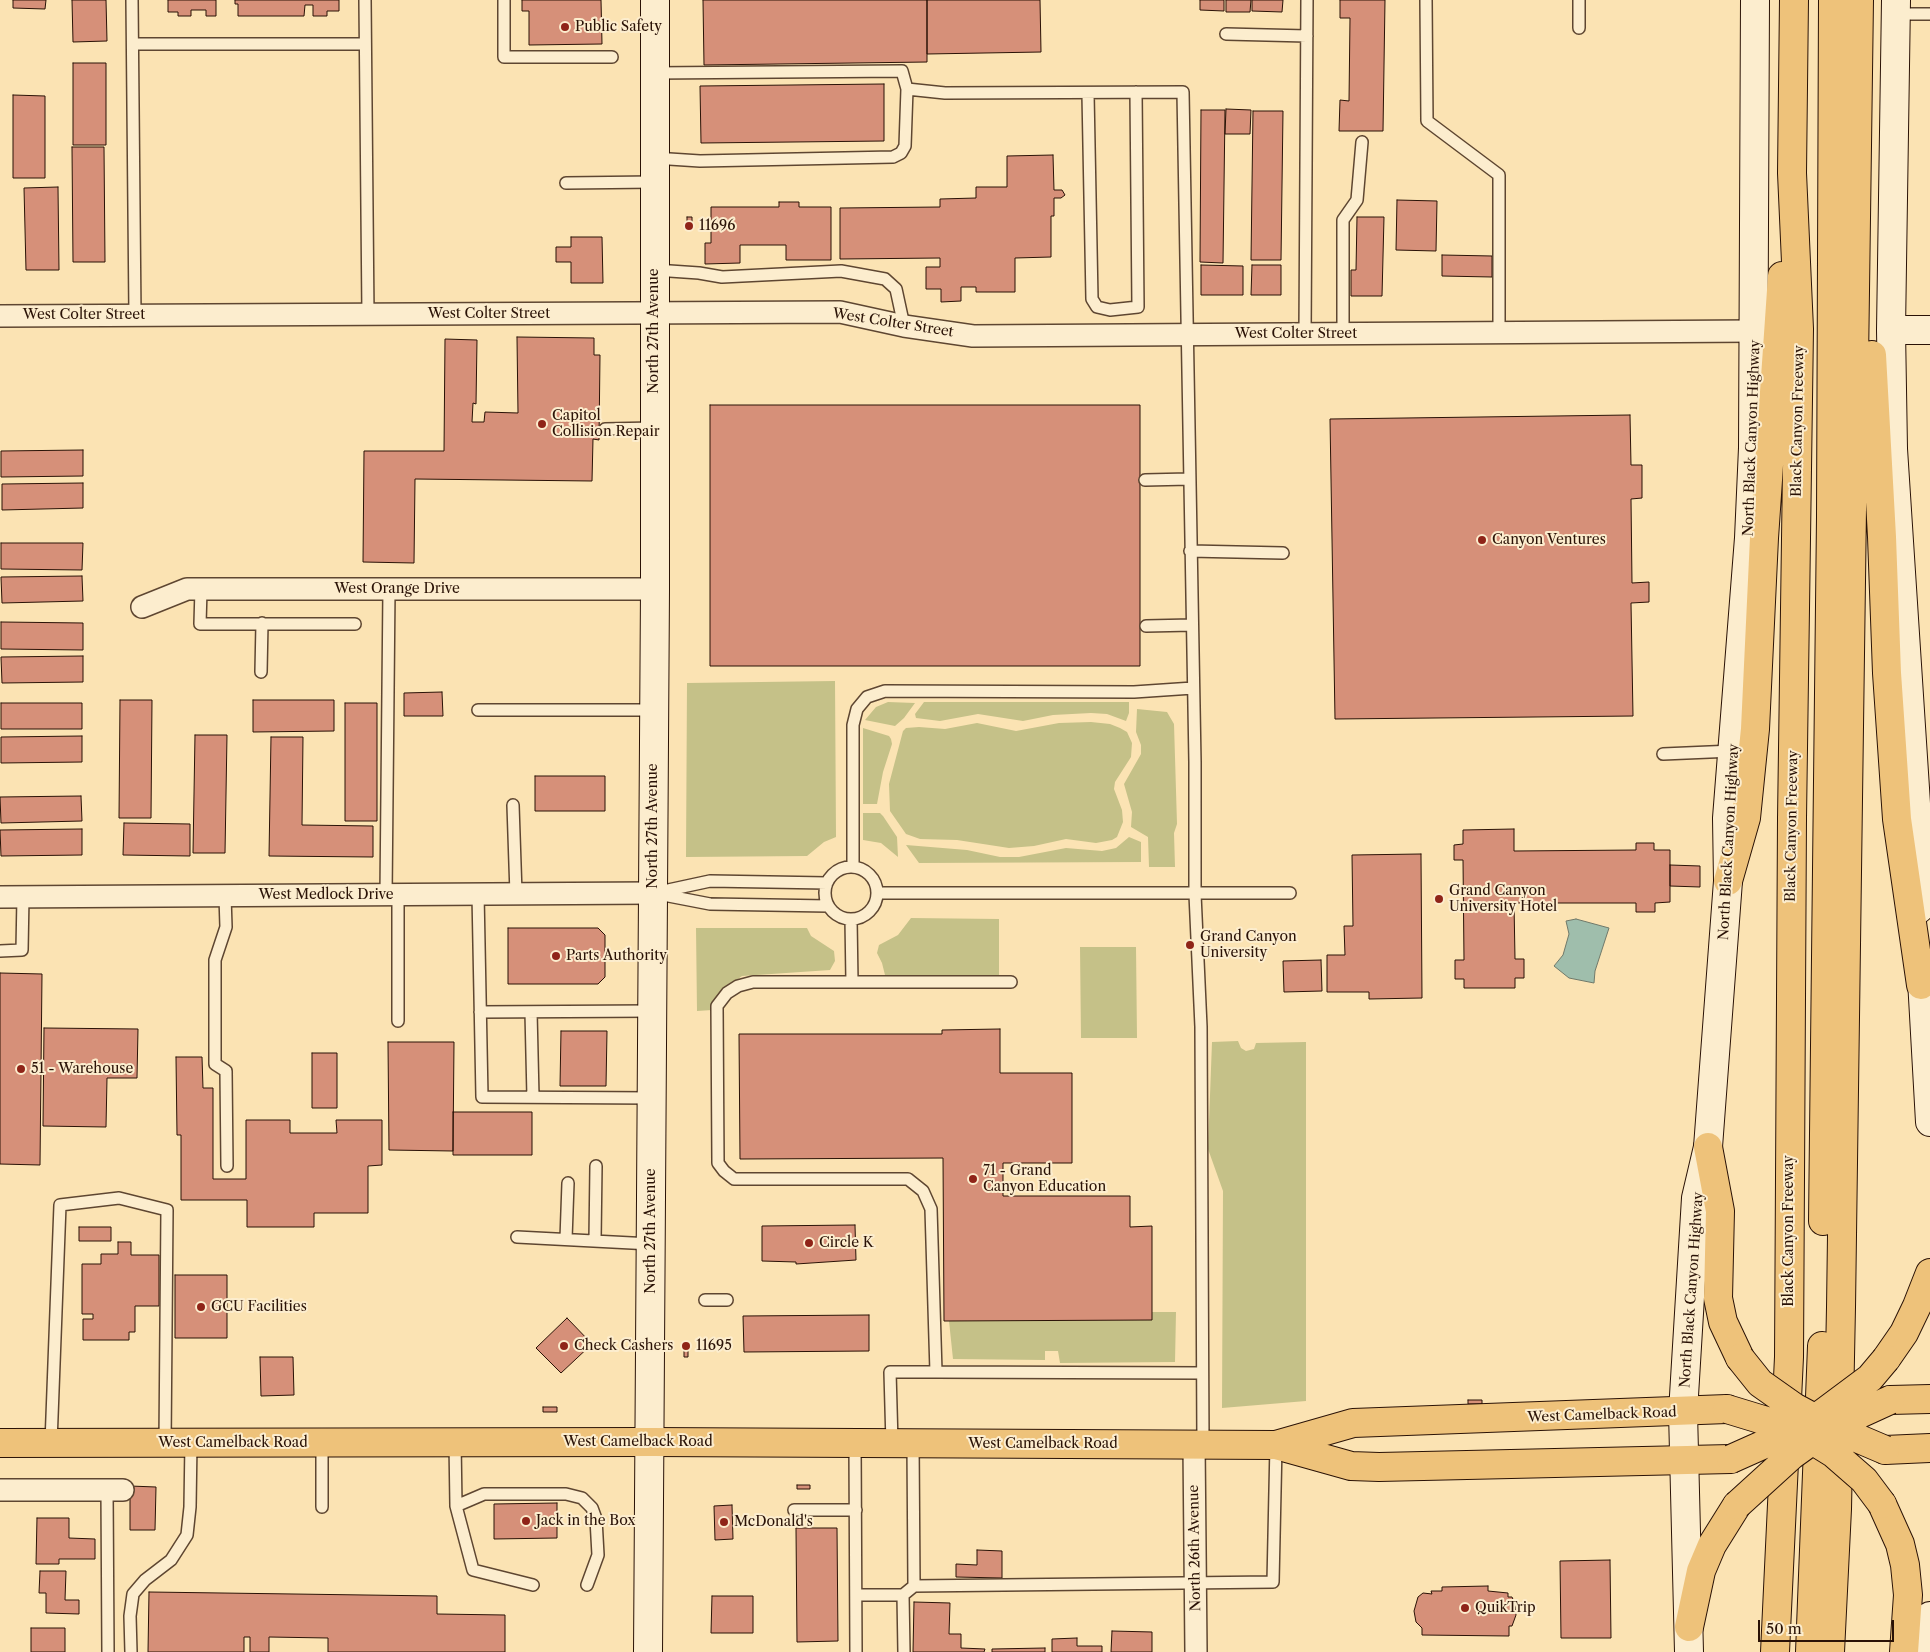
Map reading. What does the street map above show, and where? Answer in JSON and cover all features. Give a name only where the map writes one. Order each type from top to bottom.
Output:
[{"type":"main road","name":"North 27th Avenue","points":[[648,1652],[655,589],[654,0]]},
{"type":"main road","name":"North Black Canyon Highway","points":[[1689,1639],[1683,1412],[1696,1198],[1708,1147],[1728,881],[1727,818],[1749,538],[1755,331],[1755,0]]},
{"type":"main road","name":"Black Canyon Freeway","points":[[1775,1652],[1789,1347],[1792,818],[1799,329],[1792,173],[1794,0]]},
{"type":"main road","points":[[1795,1652],[1801,1486],[1812,892],[1817,0]]},
{"type":"main road","points":[[1810,1652],[1822,1333],[1831,518],[1833,0]]},
{"type":"main road","points":[[1830,1652],[1837,1508],[1841,1307],[1859,0]]},
{"type":"main road","points":[[1896,7],[1891,330],[1893,449],[1918,819],[1921,985],[1930,1122]]},
{"type":"main road","points":[[1728,881],[1746,818],[1755,729],[1764,538],[1776,384],[1778,328],[1792,173]]},
{"type":"main road","points":[[1858,179],[1872,331],[1873,386],[1882,537],[1886,673],[1897,819],[1921,985]]},
{"type":"main road","points":[[1891,330],[1930,330]]},
{"type":"main road","points":[[1708,1147],[1720,1211],[1718,1298],[1723,1322],[1740,1358],[1760,1383],[1813,1430],[1864,1480],[1882,1504],[1900,1544],[1905,1566],[1908,1595],[1922,1648]]},
{"type":"main road","points":[[1689,1639],[1701,1571],[1712,1545],[1737,1505],[1813,1430],[1870,1378],[1886,1359],[1904,1333],[1918,1306],[1930,1273]]},
{"type":"main road","points":[[1813,1430],[1890,1400],[1930,1399]]},
{"type":"main road","name":"West Camelback Road","points":[[1276,1445],[1354,1423],[1727,1409],[1813,1430]]},
{"type":"main road","points":[[1813,1430],[1885,1450],[1930,1448]]},
{"type":"main road","name":"West Camelback Road","points":[[0,1443],[650,1442],[1276,1445],[1352,1466],[1379,1467],[1731,1459],[1813,1430]]},
{"type":"main road","points":[[1922,1648],[1930,1616]]},
{"type":"street","name":"West Colter Street","points":[[0,316],[840,312],[904,326],[973,336],[1755,331]]},
{"type":"street","name":"West Orange Drive","points":[[142,607],[187,589],[655,589]]},
{"type":"street","name":"West Medlock Drive","points":[[0,898],[653,893]]},
{"type":"street","name":"North 26th Avenue","points":[[1196,1652],[1195,1582],[1198,1444]]},
{"type":"street","points":[[0,1490],[115,1490]]},
{"type":"lane","points":[[132,0],[135,315]]},
{"type":"lane","points":[[365,0],[368,315]]},
{"type":"lane","points":[[504,0],[504,57],[612,57]]},
{"type":"lane","points":[[1305,334],[1307,0]]},
{"type":"lane","points":[[1426,0],[1427,121],[1499,175],[1499,333]]},
{"type":"lane","points":[[1579,0],[1579,28]]},
{"type":"lane","points":[[1896,7],[1930,14]]},
{"type":"lane","points":[[1226,34],[1307,36]]},
{"type":"lane","points":[[133,44],[365,44]]},
{"type":"lane","points":[[566,183],[700,161],[893,157],[901,153],[905,146],[907,89],[902,71],[654,73]]},
{"type":"lane","points":[[907,89],[946,93],[1088,94],[1183,92],[1195,894],[1201,1027],[1202,1373],[1198,1444]]},
{"type":"lane","points":[[1088,94],[1092,300],[1097,307],[1110,310],[1138,307],[1136,92]]},
{"type":"lane","points":[[1343,334],[1343,220],[1357,200],[1362,142]]},
{"type":"lane","points":[[655,270],[699,272],[722,277],[841,271],[885,279],[896,289],[904,326]]},
{"type":"lane","points":[[605,429],[654,428]]},
{"type":"lane","points":[[1145,480],[1189,479]]},
{"type":"lane","points":[[1190,551],[1284,553]]},
{"type":"lane","points":[[201,589],[200,624],[355,624]]},
{"type":"lane","points":[[389,589],[392,895],[398,1022]]},
{"type":"lane","points":[[261,672],[262,623]]},
{"type":"lane","points":[[1146,626],[1192,625]]},
{"type":"lane","points":[[853,867],[853,725],[857,709],[867,697],[885,691],[1134,692],[1193,688]]},
{"type":"lane","points":[[478,710],[654,710]]},
{"type":"lane","points":[[1663,754],[1733,752]]},
{"type":"lane","points":[[513,805],[516,894]]},
{"type":"lane","points":[[853,867],[861,868],[873,878],[878,893],[872,910],[865,916],[851,920],[840,917],[828,906],[825,899],[826,883],[837,870],[853,867]]},
{"type":"lane","points":[[653,893],[710,881],[826,883]]},
{"type":"lane","points":[[653,893],[710,904],[828,906]]},
{"type":"lane","points":[[878,893],[1290,893]]},
{"type":"lane","points":[[478,894],[482,1097],[652,1098]]},
{"type":"lane","points":[[225,896],[226,927],[215,960],[215,1064],[226,1071],[227,1166]]},
{"type":"lane","points":[[0,951],[22,950],[23,897]]},
{"type":"lane","points":[[851,920],[852,982]]},
{"type":"lane","points":[[936,1372],[931,1209],[923,1191],[908,1180],[734,1179],[724,1171],[718,1163],[718,1006],[738,986],[753,982],[1011,982]]},
{"type":"lane","points":[[480,1012],[652,1011]]},
{"type":"lane","points":[[531,1012],[533,1098]]},
{"type":"lane","points":[[595,1240],[596,1166]]},
{"type":"lane","points":[[566,1239],[568,1183]]},
{"type":"lane","points":[[51,1443],[60,1205],[119,1198],[167,1210],[178,1443],[190,1507],[187,1535],[171,1560],[145,1580],[133,1594],[130,1652]]},
{"type":"lane","points":[[517,1237],[651,1244]]},
{"type":"lane","points":[[705,1300],[727,1300]]},
{"type":"lane","points":[[914,1586],[903,1443],[890,1372],[1202,1373]]},
{"type":"lane","points":[[322,1442],[322,1507]]},
{"type":"lane","points":[[455,1442],[456,1506],[473,1570],[533,1585]]},
{"type":"lane","points":[[855,1443],[856,1652]]},
{"type":"lane","points":[[856,1595],[903,1594],[914,1586],[1273,1582],[1276,1445]]},
{"type":"lane","points":[[108,1652],[115,1490]]},
{"type":"lane","points":[[456,1506],[484,1494],[566,1494],[582,1498],[592,1508],[596,1519],[598,1556],[587,1586]]},
{"type":"lane","points":[[794,1510],[856,1510]]},
{"type":"lane","points":[[903,1594],[904,1652]]},
{"type":"shaded area","points":[[835,681],[836,837],[824,842],[807,856],[686,857],[687,683]]},
{"type":"shaded area","points":[[888,702],[915,703],[904,718],[895,726],[865,720],[876,707]]},
{"type":"shaded area","points":[[924,702],[1129,702],[1129,713],[1126,721],[1107,714],[1091,713],[1053,715],[1023,721],[978,714],[940,721],[916,718],[915,714]]},
{"type":"shaded area","points":[[1137,709],[1167,712],[1174,724],[1177,824],[1174,833],[1175,867],[1149,867],[1148,837],[1131,827],[1132,812],[1124,784],[1141,754],[1141,745],[1136,732]]},
{"type":"shaded area","points":[[1091,722],[1110,724],[1120,728],[1127,732],[1132,743],[1131,757],[1115,782],[1114,789],[1122,810],[1123,822],[1117,837],[1112,840],[1096,843],[1066,839],[1034,846],[1009,848],[957,840],[920,839],[906,834],[890,811],[889,784],[903,731],[906,728],[945,729],[977,723],[1016,731],[1059,723]]},
{"type":"shaded area","points":[[863,728],[889,736],[892,744],[883,772],[877,804],[863,804]]},
{"type":"shaded area","points":[[863,813],[880,813],[883,816],[897,837],[898,857],[881,843],[863,840]]},
{"type":"shaded area","points":[[1129,837],[1141,842],[1141,862],[919,863],[906,845],[967,850],[1000,857],[1019,857],[1066,848],[1102,851],[1116,848]]},
{"type":"shaded area","points":[[911,918],[999,919],[999,975],[885,975],[877,953],[879,945],[898,935]]},
{"type":"shaded area","points":[[1576,919],[1609,928],[1595,971],[1594,983],[1569,978],[1554,966],[1563,955],[1569,934],[1566,921]]},
{"type":"shaded area","points":[[696,928],[807,928],[811,936],[834,951],[835,961],[830,970],[742,976],[729,986],[712,1010],[697,1011]]},
{"type":"shaded area","points":[[1080,947],[1136,947],[1137,1038],[1081,1038]]},
{"type":"shaded area","points":[[1238,1041],[1241,1048],[1246,1051],[1254,1049],[1256,1043],[1306,1042],[1306,1401],[1222,1408],[1223,1191],[1208,1149],[1212,1042]]},
{"type":"shaded area","points":[[1152,1312],[1176,1312],[1175,1362],[1060,1363],[1058,1351],[1045,1351],[1045,1360],[953,1359],[949,1321],[1152,1320]]},
{"type":"building","points":[[13,0],[46,0],[45,9],[13,8]]},
{"type":"building","points":[[72,0],[106,0],[107,41],[73,42]]},
{"type":"building","points":[[168,0],[216,0],[216,16],[206,16],[206,10],[191,10],[191,16],[178,16],[178,12],[168,12]]},
{"type":"building","points":[[235,0],[339,0],[339,11],[327,11],[327,16],[313,16],[313,5],[305,5],[304,16],[238,16],[238,4],[235,4]]},
{"type":"building","name":"Public Safety","points":[[522,0],[601,0],[602,44],[529,45],[529,11],[522,11]]},
{"type":"building","points":[[703,0],[927,0],[927,62],[704,65]]},
{"type":"building","points":[[927,0],[1040,0],[1041,52],[927,54]]},
{"type":"building","points":[[1200,0],[1224,0],[1224,11],[1200,10]]},
{"type":"building","points":[[1226,0],[1251,0],[1250,12],[1226,12]]},
{"type":"building","points":[[1252,0],[1283,0],[1282,12],[1252,11]]},
{"type":"building","points":[[1340,0],[1385,0],[1383,131],[1339,131],[1340,100],[1349,101],[1350,18],[1340,18]]},
{"type":"building","points":[[73,63],[106,63],[106,145],[73,145]]},
{"type":"building","points":[[884,84],[884,141],[701,143],[700,86]]},
{"type":"building","points":[[13,95],[45,96],[45,178],[13,178]]},
{"type":"building","points":[[1226,109],[1251,110],[1250,134],[1225,134]]},
{"type":"building","points":[[1201,110],[1225,110],[1223,263],[1200,262]]},
{"type":"building","points":[[1253,111],[1283,111],[1281,260],[1251,260]]},
{"type":"building","points":[[72,147],[104,147],[105,262],[73,262]]},
{"type":"building","points":[[1053,155],[1054,190],[1062,190],[1065,195],[1061,198],[1054,198],[1054,216],[1051,216],[1051,257],[1015,258],[1015,292],[976,292],[976,287],[961,287],[961,301],[941,302],[941,289],[926,289],[926,267],[940,267],[940,258],[840,259],[840,208],[940,207],[940,199],[976,198],[976,187],[1007,187],[1007,156]]},
{"type":"building","points":[[58,187],[59,270],[26,270],[24,188]]},
{"type":"building","points":[[1397,200],[1437,201],[1436,251],[1396,250]]},
{"type":"building","points":[[779,202],[799,202],[799,207],[831,207],[831,260],[786,260],[786,245],[740,245],[740,263],[705,264],[705,243],[711,243],[711,207],[779,207]]},
{"type":"building","points":[[687,217],[692,217],[692,228],[687,228]]},
{"type":"building","points":[[1357,217],[1384,217],[1382,296],[1351,296],[1351,270],[1356,270]]},
{"type":"building","points":[[571,237],[602,237],[603,283],[571,283],[571,262],[556,262],[556,247],[571,247]]},
{"type":"building","points":[[1442,255],[1492,256],[1492,277],[1442,276]]},
{"type":"building","points":[[1201,265],[1243,266],[1243,295],[1201,295]]},
{"type":"building","points":[[1252,265],[1281,265],[1281,295],[1251,295]]},
{"type":"building","points":[[517,337],[594,338],[594,355],[600,355],[599,440],[593,439],[592,481],[415,479],[414,563],[363,562],[364,451],[444,451],[445,339],[477,340],[476,404],[473,403],[472,422],[484,422],[485,412],[518,413]]},
{"type":"building","points":[[710,405],[1140,405],[1140,666],[710,666]]},
{"type":"building","name":"Canyon Ventures","points":[[1630,415],[1631,465],[1642,465],[1642,498],[1631,499],[1632,583],[1649,582],[1649,602],[1631,603],[1633,716],[1335,719],[1330,419]]},
{"type":"building","points":[[83,450],[83,476],[1,477],[1,451]]},
{"type":"building","points":[[83,483],[83,508],[2,510],[2,484]]},
{"type":"building","points":[[1,543],[83,543],[82,570],[1,569]]},
{"type":"building","points":[[82,576],[83,601],[2,603],[1,577]]},
{"type":"building","points":[[1,622],[83,623],[83,650],[1,649]]},
{"type":"building","points":[[83,656],[83,682],[2,683],[1,657]]},
{"type":"building","points":[[442,692],[443,716],[404,716],[404,693]]},
{"type":"building","points":[[120,700],[152,700],[151,818],[119,818]]},
{"type":"building","points":[[253,700],[334,700],[334,731],[253,732]]},
{"type":"building","points":[[1,703],[82,703],[82,729],[1,729]]},
{"type":"building","points":[[345,703],[377,703],[377,821],[345,821]]},
{"type":"building","points":[[195,735],[227,735],[225,853],[193,853]]},
{"type":"building","points":[[82,736],[82,762],[1,763],[1,737]]},
{"type":"building","points":[[271,737],[303,737],[302,825],[373,826],[373,857],[269,856]]},
{"type":"building","points":[[535,776],[605,776],[605,811],[535,811]]},
{"type":"building","points":[[81,796],[82,821],[1,823],[0,797]]},
{"type":"building","points":[[124,823],[190,824],[190,856],[123,855]]},
{"type":"building","points":[[82,829],[82,855],[1,856],[0,830]]},
{"type":"building","points":[[1514,829],[1514,851],[1636,850],[1636,843],[1654,843],[1654,850],[1670,850],[1670,902],[1655,903],[1655,912],[1636,912],[1636,903],[1514,903],[1515,959],[1524,959],[1524,978],[1515,978],[1515,988],[1464,988],[1464,979],[1455,979],[1455,960],[1464,960],[1463,860],[1454,860],[1454,845],[1463,844],[1463,830]]},
{"type":"building","points":[[1421,854],[1422,998],[1369,999],[1369,992],[1327,992],[1327,955],[1345,955],[1344,926],[1353,926],[1352,855]]},
{"type":"building","points":[[1670,865],[1700,866],[1700,887],[1670,886]]},
{"type":"building","name":"Parts Authority","points":[[508,928],[598,928],[605,935],[605,977],[598,984],[508,984]]},
{"type":"building","points":[[1321,960],[1322,991],[1284,992],[1283,961]]},
{"type":"building","name":"51 - Warehouse","points":[[0,973],[42,974],[40,1165],[0,1164]]},
{"type":"building","points":[[44,1028],[138,1029],[137,1078],[107,1078],[106,1127],[43,1126]]},
{"type":"building","name":"71 - Grand Canyon Education","points":[[1000,1029],[1000,1073],[1072,1073],[1072,1163],[1003,1163],[1003,1196],[1130,1196],[1130,1227],[1152,1226],[1152,1320],[944,1321],[943,1158],[740,1159],[739,1034],[942,1034],[942,1030]]},
{"type":"building","points":[[561,1031],[607,1031],[606,1086],[560,1086]]},
{"type":"building","points":[[388,1042],[454,1042],[453,1151],[389,1150]]},
{"type":"building","points":[[312,1053],[337,1053],[337,1108],[312,1108]]},
{"type":"building","points":[[176,1057],[202,1057],[203,1088],[213,1088],[213,1179],[246,1179],[246,1120],[290,1120],[290,1133],[337,1133],[336,1120],[382,1120],[382,1165],[368,1166],[368,1213],[314,1213],[314,1227],[247,1227],[247,1200],[181,1200],[181,1135],[177,1135]]},
{"type":"building","points":[[453,1112],[532,1112],[532,1155],[453,1155]]},
{"type":"building","name":"Circle K","points":[[855,1225],[856,1260],[796,1264],[796,1262],[762,1261],[762,1226]]},
{"type":"building","points":[[79,1227],[111,1227],[111,1241],[79,1241]]},
{"type":"building","points":[[118,1242],[131,1242],[131,1255],[159,1255],[159,1306],[135,1306],[135,1332],[129,1332],[129,1340],[83,1340],[83,1319],[93,1319],[93,1314],[82,1314],[82,1264],[101,1264],[101,1254],[118,1254]]},
{"type":"building","name":"GCU Facilities","points":[[175,1275],[227,1275],[227,1338],[175,1338]]},
{"type":"building","points":[[869,1315],[869,1351],[744,1352],[743,1316]]},
{"type":"building","name":"Check Cashers","points":[[567,1318],[592,1344],[561,1373],[536,1348]]},
{"type":"building","points":[[684,1344],[688,1344],[688,1357],[684,1357]]},
{"type":"building","points":[[260,1357],[293,1357],[294,1395],[261,1396]]},
{"type":"building","points":[[1468,1400],[1482,1400],[1482,1404],[1468,1404]]},
{"type":"building","points":[[543,1407],[557,1407],[557,1412],[543,1412]]},
{"type":"building","points":[[797,1485],[810,1485],[810,1489],[797,1489]]},
{"type":"building","points":[[130,1486],[156,1487],[155,1530],[130,1530]]},
{"type":"building","name":"Jack in the Box","points":[[557,1503],[557,1538],[494,1539],[494,1504]]},
{"type":"building","name":"McDonald's","points":[[732,1505],[733,1539],[715,1540],[714,1506]]},
{"type":"building","points":[[37,1518],[69,1518],[69,1538],[95,1539],[95,1559],[59,1559],[59,1564],[36,1564]]},
{"type":"building","points":[[796,1528],[837,1528],[838,1641],[797,1642]]},
{"type":"building","points":[[977,1550],[1002,1551],[1002,1578],[956,1577],[956,1564],[977,1565]]},
{"type":"building","points":[[1610,1560],[1611,1638],[1561,1638],[1560,1561]]},
{"type":"building","points":[[40,1571],[66,1571],[65,1600],[79,1600],[79,1614],[46,1613],[46,1593],[39,1593]]},
{"type":"building","name":"QuikTrip","points":[[1488,1586],[1488,1591],[1508,1593],[1508,1597],[1512,1597],[1515,1604],[1516,1615],[1512,1626],[1509,1626],[1509,1636],[1422,1635],[1422,1628],[1416,1622],[1414,1611],[1418,1597],[1423,1593],[1432,1594],[1431,1591],[1442,1591],[1442,1587]]},
{"type":"building","points":[[149,1592],[437,1596],[437,1614],[505,1615],[505,1652],[328,1652],[328,1638],[269,1637],[269,1652],[250,1652],[250,1637],[244,1637],[244,1652],[148,1652]]},
{"type":"building","points":[[712,1596],[753,1596],[753,1633],[711,1633]]},
{"type":"building","points":[[914,1602],[950,1603],[949,1634],[961,1634],[961,1648],[985,1649],[984,1652],[913,1652]]},
{"type":"building","points":[[31,1628],[65,1628],[65,1652],[31,1652]]},
{"type":"building","points":[[1112,1631],[1152,1632],[1152,1652],[1111,1652]]},
{"type":"building","points":[[1077,1638],[1077,1646],[1102,1646],[1102,1652],[1052,1652],[1052,1639]]},
{"type":"building","points":[[1045,1648],[1045,1652],[992,1652],[992,1649]]},
{"type":"place","name":"Public Safety","points":[[565,27]]},
{"type":"place","name":"11696","points":[[689,226]]},
{"type":"place","name":"Capitol Collision Repair","points":[[542,424]]},
{"type":"place","name":"Canyon Ventures","points":[[1482,540]]},
{"type":"place","name":"Grand Canyon University Hotel","points":[[1439,899]]},
{"type":"place","name":"Grand Canyon University","points":[[1190,945]]},
{"type":"place","name":"Parts Authority","points":[[556,956]]},
{"type":"place","name":"51 - Warehouse","points":[[21,1069]]},
{"type":"place","name":"71 - Grand Canyon Education","points":[[973,1179]]},
{"type":"place","name":"Circle K","points":[[809,1243]]},
{"type":"place","name":"GCU Facilities","points":[[201,1307]]},
{"type":"place","name":"Check Cashers","points":[[564,1346]]},
{"type":"place","name":"11695","points":[[686,1346]]},
{"type":"place","name":"Jack in the Box","points":[[526,1521]]},
{"type":"place","name":"McDonald's","points":[[724,1522]]},
{"type":"place","name":"QuikTrip","points":[[1465,1608]]}]
